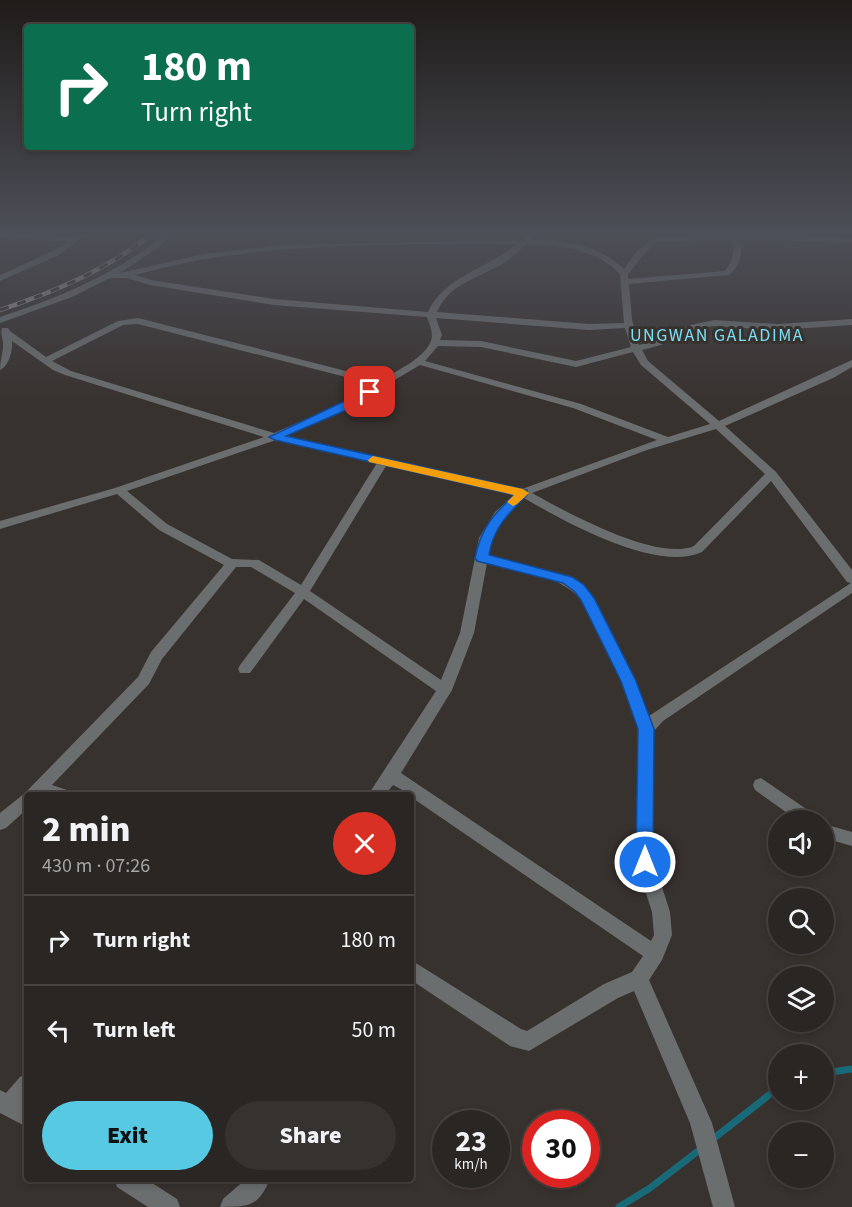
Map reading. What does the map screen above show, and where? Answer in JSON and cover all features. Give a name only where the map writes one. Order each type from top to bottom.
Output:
[{"type":"street","points":[[0,367],[8,348],[3,333],[2,319],[85,288]]},
{"type":"street","points":[[189,288],[274,302],[589,327],[629,325]]},
{"type":"street","points":[[0,525],[119,490],[275,437],[340,408],[419,362],[435,343],[435,325],[431,315],[438,298],[450,288]]},
{"type":"street","points":[[624,288],[625,310],[634,350],[644,363],[772,474],[852,579]]},
{"type":"street","points":[[45,360],[120,323],[138,321],[384,384]]},
{"type":"street","points":[[435,343],[481,344],[576,364],[658,343],[694,327],[714,323],[778,327],[852,322]]},
{"type":"street","points":[[3,333],[56,368],[68,373],[275,437],[523,493],[569,519],[604,535],[669,554],[687,554],[698,549],[772,474]]},
{"type":"street","points":[[419,362],[573,405],[628,423],[669,441]]},
{"type":"street","points":[[378,792],[392,775],[445,690],[466,633],[485,538],[500,515],[523,493],[643,448],[718,425],[829,376],[852,363]]},
{"type":"street","points":[[245,669],[303,592],[383,462]]},
{"type":"street","points":[[119,490],[163,527],[230,563],[254,563],[303,592],[445,690]]},
{"type":"street","points":[[414,971],[517,1039],[529,1041],[611,991],[639,979],[655,954],[663,934],[661,912],[645,862],[646,729],[629,681],[587,598],[579,588],[567,580],[482,558]]},
{"type":"street","points":[[37,791],[144,680],[156,656],[230,567],[230,563]]},
{"type":"street","points":[[646,729],[658,717],[852,586]]},
{"type":"street","points":[[392,775],[655,954]]},
{"type":"street","points":[[761,785],[795,810]]},
{"type":"street","points":[[0,823],[24,802]]},
{"type":"street","points":[[834,834],[852,839]]},
{"type":"street","points":[[639,979],[700,1123],[724,1207]]},
{"type":"street","points":[[12,1108],[24,1089]]},
{"type":"street","points":[[130,1182],[169,1207]]},
{"type":"street","points":[[231,1207],[252,1190],[257,1182]]},
{"type":"waterway","points":[[834,1072],[852,1069]]},
{"type":"waterway","points":[[713,1139],[768,1096]]},
{"type":"waterway","points":[[619,1207],[650,1188],[702,1148]]},
{"type":"railway","points":[[0,310],[57,288]]},
{"type":"slow traffic","points":[[373,460],[523,493],[513,502]]},
{"type":"district","name":"UNGWAN GALADIMA","points":[[717,335]]},
{"type":"route","points":[[370,392],[275,437],[523,493],[500,515],[485,538],[482,558],[567,580],[579,588],[587,598],[629,681],[646,729],[645,862]]}]
